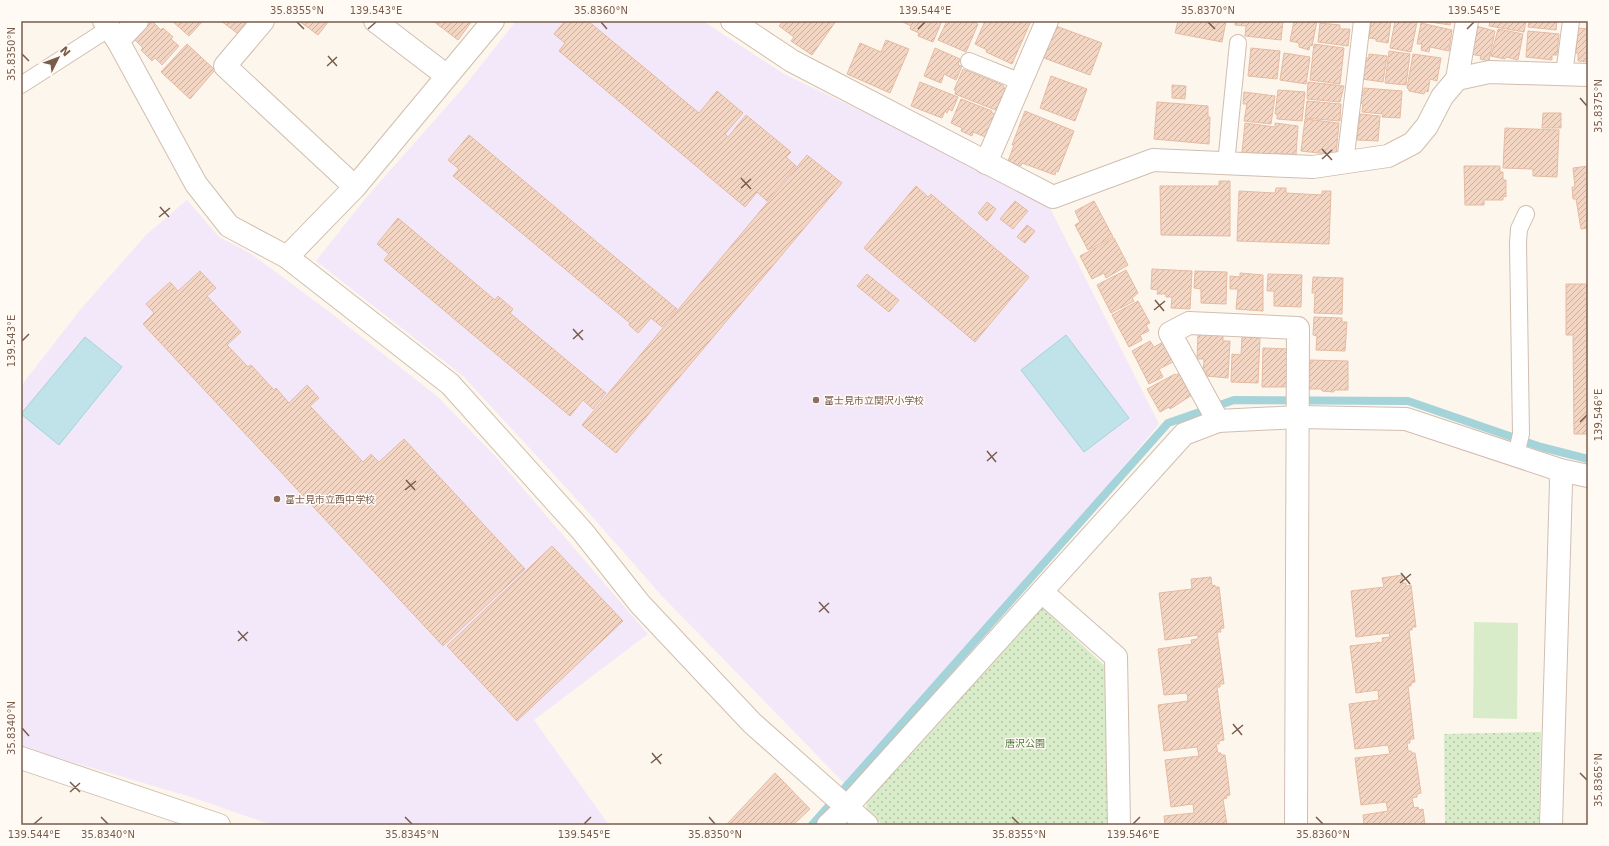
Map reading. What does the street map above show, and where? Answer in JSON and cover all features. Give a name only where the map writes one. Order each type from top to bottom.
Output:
[{"type":"street","points":[[137,21],[110,30],[196,184],[229,226],[287,258],[450,384],[583,532],[640,604],[752,723],[867,825]]},
{"type":"street","points":[[263,21],[225,66],[355,186]]},
{"type":"street","points":[[375,21],[447,76]]},
{"type":"street","points":[[287,258],[355,186],[493,21]]},
{"type":"street","points":[[732,21],[792,61],[1053,197],[1153,160],[1313,167],[1388,156],[1413,143],[1427,126],[1442,97],[1457,79],[1467,21]]},
{"type":"street","points":[[986,162],[1047,21]]},
{"type":"street","points":[[1457,79],[1489,72],[1588,75]]},
{"type":"street","points":[[1218,420],[1170,333],[1189,323],[1298,328],[1299,407],[1296,825]]},
{"type":"street","points":[[828,825],[1042,592],[1184,434],[1218,420],[1299,407],[1406,419],[1518,446],[1560,470],[1588,476]]},
{"type":"street","points":[[1551,825],[1561,483],[1560,470]]},
{"type":"street","points":[[1042,592],[1116,657],[1119,825]]},
{"type":"street","points":[[21,758],[219,825]]},
{"type":"lane","points":[[1345,163],[1362,21]]},
{"type":"lane","points":[[1564,74],[1571,21]]},
{"type":"lane","points":[[21,85],[110,30]]},
{"type":"lane","points":[[1226,164],[1238,43]]},
{"type":"lane","points":[[969,61],[1020,82]]},
{"type":"lane","points":[[1518,446],[1518,242],[1519,229],[1526,214]]},
{"type":"shaded area","name":"富士見市立関沢小学校","points":[[516,21],[703,21],[784,74],[903,131],[1012,189],[1049,206],[1159,424],[859,785],[847,786],[662,596],[582,505],[463,376],[316,261],[365,199],[463,88]]},
{"type":"shaded area","name":"富士見市立西中学校","points":[[187,200],[219,237],[250,253],[327,310],[438,397],[495,456],[648,634],[534,720],[609,825],[272,825],[191,797],[21,747],[21,386],[80,310],[146,235]]},
{"type":"green space","name":"唐沢公園","points":[[1039,605],[1105,666],[1109,825],[883,825],[866,810],[867,798]]},
{"type":"green space","points":[[1474,622],[1518,623],[1517,719],[1473,718]]},
{"type":"green space","points":[[1541,732],[1539,825],[1445,825],[1444,734]]},
{"type":"water","points":[[1066,335],[1129,418],[1084,452],[1021,370]]},
{"type":"water","points":[[85,337],[122,367],[59,445],[21,414]]},
{"type":"building","points":[[152,21],[161,30],[163,28],[173,37],[171,39],[179,46],[162,65],[155,58],[152,61],[141,50],[143,48],[135,40]]},
{"type":"building","points":[[172,21],[203,21],[189,36]]},
{"type":"building","points":[[221,21],[247,21],[237,33]]},
{"type":"building","points":[[299,21],[329,21],[318,35]]},
{"type":"building","points":[[433,21],[472,21],[458,40]]},
{"type":"building","points":[[565,21],[588,21],[699,113],[717,91],[743,113],[725,134],[728,137],[746,115],[791,152],[786,157],[796,166],[767,201],[757,192],[745,207],[559,51],[565,43],[554,34]]},
{"type":"building","points":[[783,21],[836,21],[812,55],[791,41],[794,37],[779,26]]},
{"type":"building","points":[[901,21],[942,21],[933,42],[918,36],[919,33],[910,29],[911,26]]},
{"type":"building","points":[[947,21],[972,21],[978,24],[966,52],[938,40]]},
{"type":"building","points":[[985,21],[1031,21],[1012,64],[986,52],[987,50],[975,44]]},
{"type":"building","points":[[1178,21],[1226,21],[1222,42],[1175,33]]},
{"type":"building","points":[[1235,21],[1283,21],[1281,40],[1245,36],[1246,26],[1235,25]]},
{"type":"building","points":[[1294,21],[1317,21],[1312,46],[1310,45],[1309,50],[1299,47],[1299,43],[1290,41]]},
{"type":"building","points":[[1371,21],[1391,21],[1388,43],[1369,38]]},
{"type":"building","points":[[1395,21],[1417,22],[1411,52],[1390,48]]},
{"type":"building","points":[[1423,21],[1451,21],[1450,25]]},
{"type":"building","points":[[1490,21],[1526,21],[1524,32],[1489,26]]},
{"type":"building","points":[[1529,21],[1557,21],[1556,30],[1528,27]]},
{"type":"building","points":[[1320,23],[1340,25],[1340,29],[1350,29],[1348,46],[1318,42]]},
{"type":"building","points":[[1421,23],[1452,30],[1449,51],[1430,47],[1429,52],[1421,50],[1422,44],[1417,44]]},
{"type":"building","points":[[1056,26],[1102,43],[1090,75],[1044,58]]},
{"type":"building","points":[[1476,26],[1495,31],[1489,61],[1480,59],[1481,56],[1470,54]]},
{"type":"building","points":[[1578,28],[1588,29],[1588,62],[1578,61],[1578,53],[1576,53]]},
{"type":"building","points":[[1498,29],[1523,34],[1518,60],[1506,57],[1505,59],[1491,56]]},
{"type":"building","points":[[1528,31],[1559,34],[1557,55],[1552,55],[1552,60],[1526,57]]},
{"type":"building","points":[[886,40],[909,49],[890,93],[847,74],[860,43],[881,52]]},
{"type":"building","points":[[187,44],[215,70],[190,99],[161,72]]},
{"type":"building","points":[[1314,44],[1344,48],[1340,84],[1310,80]]},
{"type":"building","points":[[935,48],[960,59],[958,65],[962,66],[956,80],[944,74],[941,83],[924,76]]},
{"type":"building","points":[[1251,48],[1280,51],[1277,79],[1248,76]]},
{"type":"building","points":[[1389,51],[1410,54],[1406,85],[1385,83]]},
{"type":"building","points":[[1284,53],[1310,57],[1306,84],[1280,80]]},
{"type":"building","points":[[1369,54],[1387,56],[1383,82],[1362,79],[1365,58],[1369,58]]},
{"type":"building","points":[[1413,54],[1441,58],[1437,81],[1430,79],[1428,92],[1425,91],[1424,94],[1409,91],[1407,88]]},
{"type":"building","points":[[963,69],[1003,85],[1006,91],[998,111],[955,94],[956,90],[954,90]]},
{"type":"building","points":[[1051,76],[1087,89],[1075,121],[1040,108]]},
{"type":"building","points":[[920,82],[958,97],[952,111],[949,109],[947,113],[945,111],[942,118],[911,106]]},
{"type":"building","points":[[1308,82],[1344,86],[1340,102],[1307,99]]},
{"type":"building","points":[[1172,85],[1186,86],[1185,99],[1172,98]]},
{"type":"building","points":[[1364,88],[1402,91],[1400,118],[1382,117],[1383,114],[1362,112],[1363,104],[1360,103]]},
{"type":"building","points":[[1278,90],[1305,92],[1302,121],[1277,119],[1277,114],[1275,114]]},
{"type":"building","points":[[1244,92],[1275,96],[1271,124],[1244,121],[1247,104],[1243,104]]},
{"type":"building","points":[[961,99],[992,111],[992,113],[997,115],[988,138],[973,132],[972,136],[961,131],[962,128],[951,123]]},
{"type":"building","points":[[1307,101],[1341,104],[1340,121],[1305,118]]},
{"type":"building","points":[[1157,102],[1208,106],[1208,117],[1210,117],[1209,144],[1154,139]]},
{"type":"building","points":[[1025,111],[1074,131],[1058,172],[1056,171],[1055,175],[1022,163],[1021,166],[1008,161],[1014,145],[1012,145]]},
{"type":"building","points":[[1543,113],[1561,113],[1561,128],[1542,128]]},
{"type":"building","points":[[1360,114],[1380,116],[1378,141],[1357,140]]},
{"type":"building","points":[[1305,119],[1339,123],[1336,155],[1301,151]]},
{"type":"building","points":[[1245,123],[1275,127],[1275,123],[1298,126],[1296,155],[1274,153],[1274,155],[1242,152]]},
{"type":"building","points":[[1505,128],[1559,130],[1557,177],[1533,176],[1533,169],[1503,168]]},
{"type":"building","points":[[469,135],[677,309],[662,327],[651,318],[638,333],[629,325],[630,323],[453,176],[459,169],[448,160]]},
{"type":"building","points":[[807,155],[842,183],[616,453],[582,425]]},
{"type":"building","points":[[1464,166],[1500,166],[1500,172],[1503,172],[1503,180],[1506,180],[1506,197],[1503,196],[1503,200],[1484,200],[1484,205],[1465,205]]},
{"type":"building","points":[[1588,166],[1588,228],[1581,229],[1576,199],[1573,199],[1572,187],[1575,187],[1573,168]]},
{"type":"building","points":[[1219,181],[1230,181],[1230,236],[1161,235],[1160,186],[1219,186]]},
{"type":"building","points":[[916,186],[928,197],[931,194],[1029,277],[975,342],[864,248]]},
{"type":"building","points":[[1276,188],[1286,188],[1286,193],[1322,195],[1322,191],[1331,191],[1329,244],[1237,241],[1239,191],[1275,193]]},
{"type":"building","points":[[1015,201],[1028,211],[1013,229],[1000,219]]},
{"type":"building","points":[[1094,201],[1113,237],[1088,250],[1075,225],[1080,222],[1075,211]]},
{"type":"building","points":[[987,202],[996,209],[987,221],[978,213]]},
{"type":"building","points":[[398,218],[495,300],[498,296],[513,309],[510,313],[606,393],[593,409],[583,400],[570,416],[384,260],[389,254],[377,244]]},
{"type":"building","points":[[1027,225],[1035,231],[1025,243],[1017,237]]},
{"type":"building","points":[[1114,238],[1128,265],[1106,278],[1104,273],[1092,279],[1080,256]]},
{"type":"building","points":[[1152,269],[1192,271],[1190,309],[1171,308],[1172,297],[1166,297],[1166,294],[1157,294],[1158,290],[1151,289]]},
{"type":"building","points":[[1126,270],[1138,293],[1132,298],[1134,301],[1111,313],[1097,285]]},
{"type":"building","points":[[200,271],[216,288],[207,296],[241,332],[227,345],[248,367],[251,365],[274,390],[276,388],[289,403],[307,385],[319,398],[310,406],[363,462],[371,454],[379,462],[404,439],[525,569],[443,646],[143,324],[154,313],[146,304],[170,282],[178,291]]},
{"type":"building","points":[[1195,271],[1227,272],[1226,304],[1201,303],[1201,289],[1194,288]]},
{"type":"building","points":[[1240,273],[1263,275],[1263,311],[1236,309],[1238,289],[1230,289],[1230,276],[1240,277]]},
{"type":"building","points":[[867,274],[899,300],[889,312],[857,286]]},
{"type":"building","points":[[1268,274],[1302,275],[1301,307],[1274,306],[1274,291],[1267,291]]},
{"type":"building","points":[[1313,277],[1343,278],[1342,314],[1314,313],[1315,293],[1312,293]]},
{"type":"building","points":[[1566,284],[1588,284],[1588,434],[1574,434],[1573,335],[1566,335]]},
{"type":"building","points":[[1138,301],[1150,323],[1146,325],[1149,331],[1140,335],[1142,340],[1129,347],[1112,315]]},
{"type":"building","points":[[1314,317],[1342,318],[1342,322],[1347,322],[1345,351],[1316,350],[1317,336],[1313,335]]},
{"type":"building","points":[[1198,334],[1223,335],[1223,341],[1230,341],[1228,378],[1206,376],[1207,373],[1203,372],[1204,359],[1197,359]]},
{"type":"building","points":[[1242,337],[1260,338],[1258,383],[1231,382],[1232,354],[1241,355]]},
{"type":"building","points":[[1150,341],[1154,347],[1165,341],[1175,361],[1159,369],[1163,377],[1149,384],[1132,351]]},
{"type":"building","points":[[1263,348],[1290,349],[1289,387],[1262,387]]},
{"type":"building","points":[[1310,360],[1348,361],[1348,390],[1334,390],[1334,392],[1322,391],[1322,389],[1309,389]]},
{"type":"building","points":[[1180,373],[1192,395],[1170,409],[1169,407],[1160,412],[1147,389],[1175,374]]},
{"type":"building","points":[[552,546],[623,621],[517,721],[447,646]]},
{"type":"building","points":[[1402,575],[1403,583],[1406,583],[1406,586],[1411,585],[1416,627],[1412,627],[1412,630],[1409,630],[1415,682],[1411,683],[1411,686],[1408,686],[1414,739],[1410,739],[1410,743],[1407,743],[1408,751],[1415,753],[1421,793],[1417,794],[1417,797],[1412,798],[1414,808],[1418,807],[1419,810],[1423,809],[1425,825],[1364,825],[1363,815],[1388,811],[1386,802],[1361,805],[1355,758],[1390,754],[1388,745],[1355,749],[1349,704],[1379,700],[1378,690],[1356,693],[1350,646],[1383,642],[1382,638],[1390,637],[1389,633],[1356,637],[1351,591],[1384,587],[1382,578]]},
{"type":"building","points":[[1211,577],[1212,586],[1215,585],[1215,587],[1219,587],[1224,628],[1220,629],[1221,632],[1217,632],[1224,684],[1220,684],[1220,687],[1217,687],[1224,740],[1219,741],[1219,744],[1216,744],[1218,753],[1225,755],[1230,795],[1223,799],[1227,825],[1165,825],[1164,816],[1194,813],[1193,804],[1171,807],[1165,760],[1199,756],[1197,747],[1164,751],[1158,705],[1188,701],[1187,693],[1164,695],[1158,649],[1192,644],[1191,640],[1198,639],[1198,635],[1165,640],[1159,593],[1192,589],[1191,579]]},
{"type":"building","points":[[775,773],[810,809],[793,825],[726,825]]},
{"type":"waterway","points":[[812,825],[1168,423],[1234,400],[1408,401],[1541,447],[1588,459]]},
{"type":"place","name":"富士見市立関沢小学校","points":[[816,400]]},
{"type":"place","name":"富士見市立西中学校","points":[[277,499]]}]
